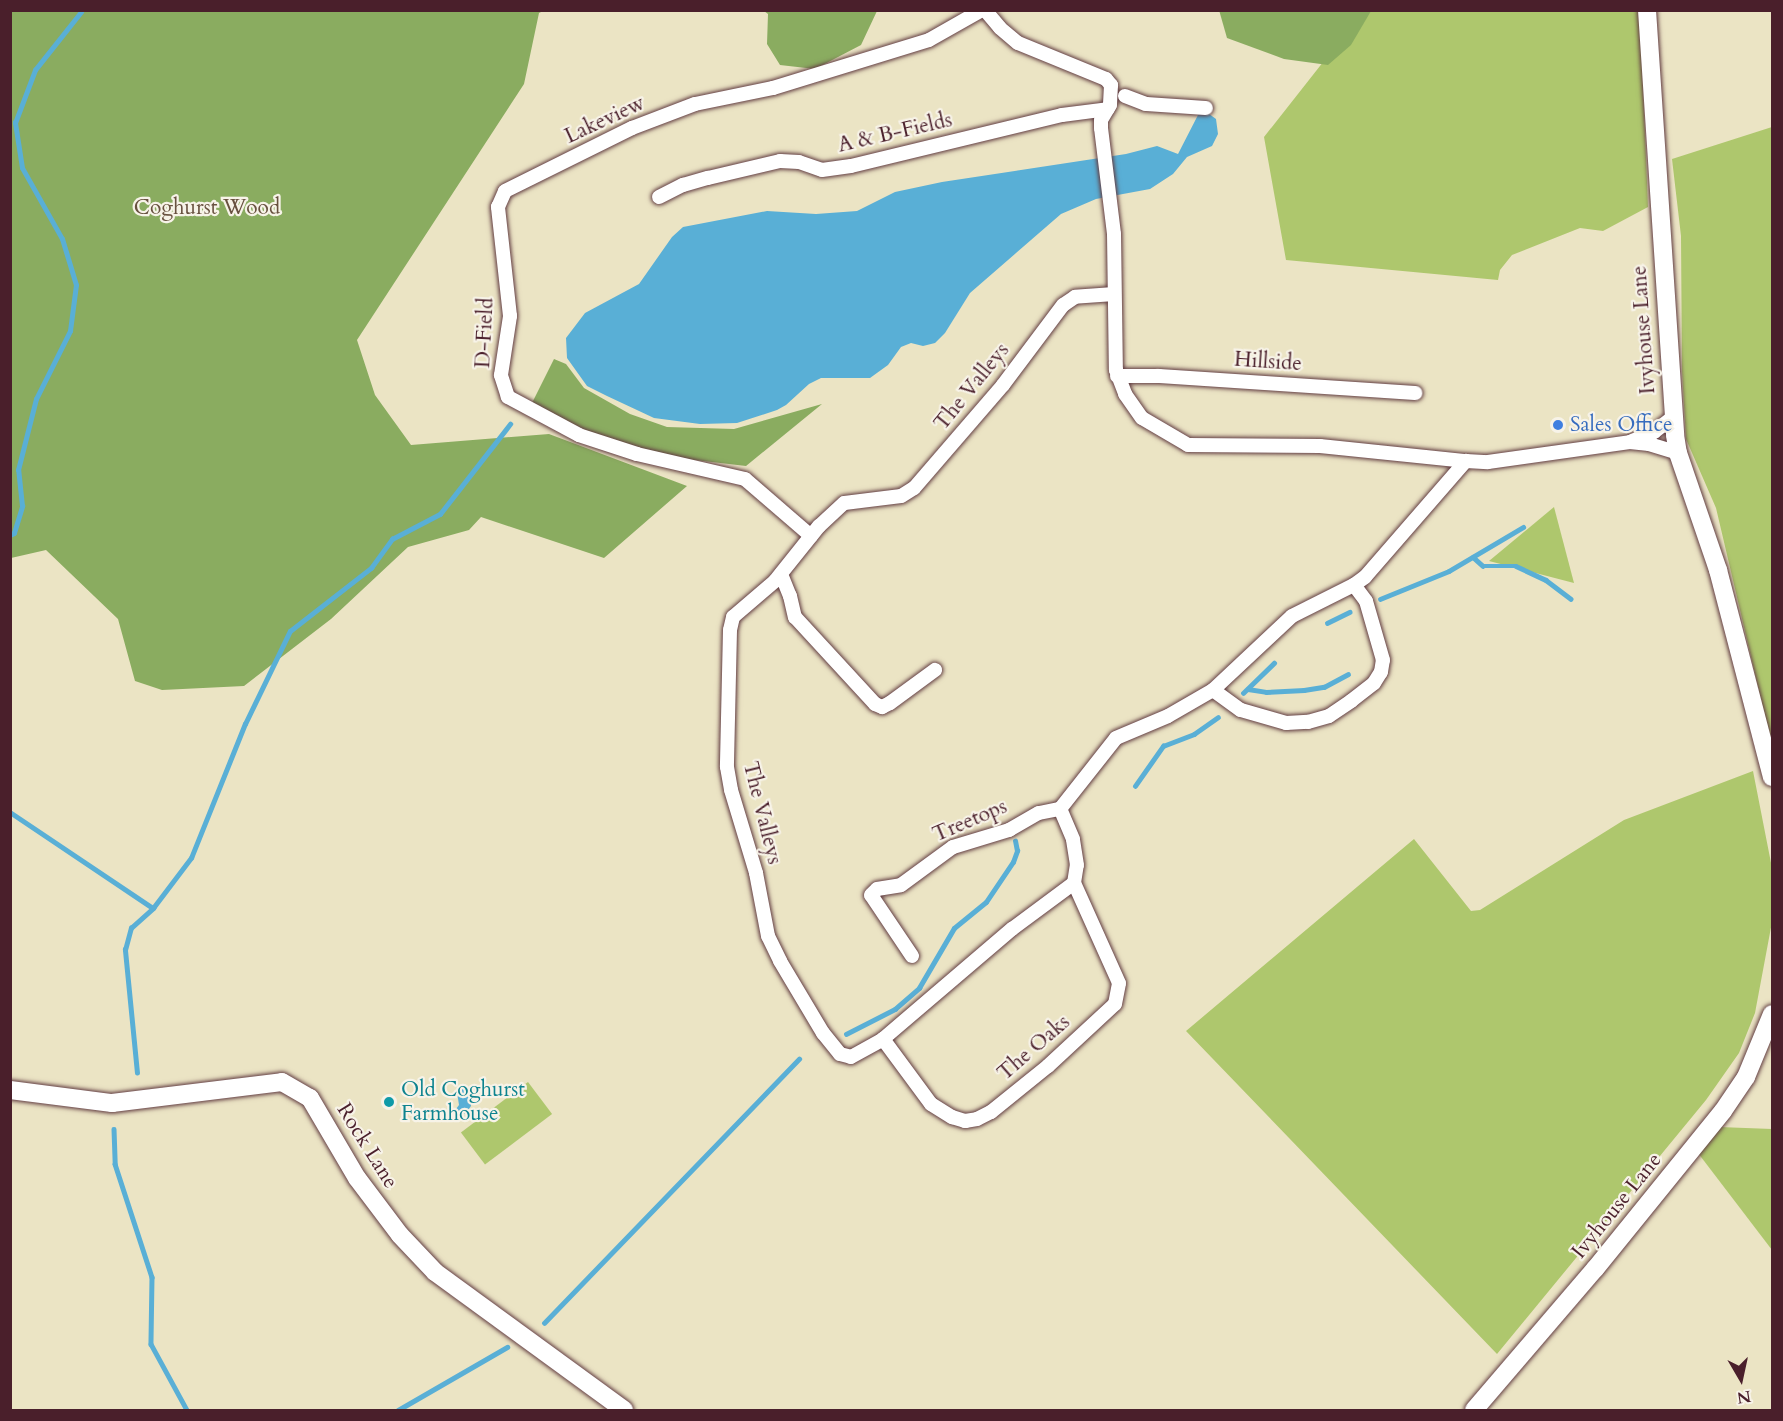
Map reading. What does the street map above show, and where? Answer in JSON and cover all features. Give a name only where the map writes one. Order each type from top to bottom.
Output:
[{"type":"street","points":[[984,10],[1018,43],[1106,79],[1111,85],[1108,110],[1101,120],[1114,234],[1117,376],[1142,418],[1188,445],[1227,443],[1320,446],[1488,462],[1630,442],[1649,444],[1678,453]]},
{"type":"street","name":"Lakeview","points":[[500,236],[498,207],[505,191],[632,128],[695,104],[773,88],[929,40],[984,10]]},
{"type":"street","name":"Ivyhouse Lane","points":[[1647,10],[1660,235],[1671,363],[1672,418],[1678,453],[1718,570],[1773,777]]},
{"type":"street","points":[[1125,96],[1146,104],[1206,108]]},
{"type":"street","name":"A & B-Fields","points":[[659,197],[683,185],[780,161],[799,162],[822,170],[850,166],[1062,115],[1108,110]]},
{"type":"street","name":"D-Field","points":[[500,236],[507,270],[511,327],[501,375],[508,396],[579,435],[637,454],[745,479],[811,536]]},
{"type":"street","name":"The Valleys","points":[[1074,883],[1012,929],[884,1039],[851,1057],[840,1054],[823,1033],[780,961],[768,936],[756,873],[727,767],[730,630],[733,617],[781,574],[830,514],[844,504],[901,496],[914,488],[1003,386],[1063,305],[1075,297],[1114,294]]},
{"type":"street","name":"Hillside","points":[[1117,376],[1159,376],[1415,393]]},
{"type":"street","points":[[1630,442],[1654,432],[1672,418]]},
{"type":"street","points":[[1074,883],[1077,865],[1073,839],[1060,809],[1116,738],[1168,716],[1213,690],[1292,616],[1354,585],[1374,570],[1466,461]]},
{"type":"street","points":[[781,574],[795,617],[874,704],[882,707],[890,703],[935,670]]},
{"type":"street","points":[[1213,690],[1241,710],[1286,723],[1308,722],[1329,716],[1351,701],[1374,683],[1381,672],[1383,660],[1366,601],[1354,585]]},
{"type":"street","name":"Treetops","points":[[912,956],[871,895],[877,889],[901,885],[953,847],[1009,830],[1039,813],[1060,809]]},
{"type":"street","name":"The Oaks","points":[[884,1039],[931,1104],[952,1117],[964,1121],[977,1119],[991,1112],[1048,1066],[1115,1004],[1119,983],[1074,883]]},
{"type":"street","name":"Ivyhouse Lane","points":[[1474,1410],[1595,1269],[1723,1111],[1746,1077],[1773,1014]]},
{"type":"street","name":"Rock Lane","points":[[10,1090],[112,1103],[282,1082],[310,1098],[357,1178],[400,1235],[435,1272],[624,1410]]},
{"type":"green space","points":[[1219,10],[1371,11],[1351,45],[1328,65],[1284,59],[1227,38]]},
{"type":"green space","name":"Coghurst Wood","points":[[10,11],[543,11],[539,13],[524,84],[357,340],[375,395],[411,445],[549,434],[687,486],[604,558],[481,517],[469,530],[408,547],[331,619],[244,686],[162,690],[135,681],[118,619],[46,550],[11,558]]},
{"type":"green space","points":[[764,11],[877,11],[861,45],[815,69],[780,65],[767,44],[768,14]]},
{"type":"green space","points":[[1350,11],[1640,11],[1648,207],[1603,231],[1580,228],[1512,255],[1500,270],[1498,280],[1286,260],[1264,137],[1342,38]]},
{"type":"green space","points":[[1772,127],[1772,746],[1716,508],[1686,439],[1682,371],[1681,236],[1672,159]]},
{"type":"green space","points":[[554,359],[566,364],[584,388],[630,414],[667,427],[734,429],[822,404],[746,466],[618,451],[532,403]]},
{"type":"green space","points":[[1554,507],[1574,583],[1489,561]]},
{"type":"green space","points":[[1753,771],[1772,868],[1772,922],[1755,1013],[1739,1053],[1706,1100],[1497,1354],[1186,1031],[1414,839],[1471,911],[1480,910],[1624,820]]},
{"type":"green space","points":[[528,1082],[552,1114],[485,1164],[461,1133]]},
{"type":"green space","points":[[1719,1127],[1772,1129],[1772,1250],[1698,1153]]},
{"type":"water","points":[[1205,111],[1216,119],[1218,134],[1212,146],[1187,157],[1173,174],[1150,189],[1096,199],[1061,214],[970,293],[945,333],[935,343],[923,346],[911,343],[901,347],[888,365],[870,378],[821,378],[809,384],[777,410],[737,423],[700,424],[654,418],[607,396],[587,386],[567,358],[566,338],[585,313],[639,284],[672,237],[683,227],[767,211],[816,214],[857,211],[895,192],[942,182],[1126,154],[1157,146],[1178,154],[1198,115]]},
{"type":"water","points":[[461,1088],[470,1091],[471,1106],[466,1113],[455,1117],[453,1113],[459,1105],[457,1092]]},
{"type":"waterway","points":[[10,535],[14,533],[22,506],[18,470],[36,399],[70,331],[76,285],[62,239],[22,168],[15,123],[35,70],[81,12]]},
{"type":"waterway","points":[[137,1073],[125,950],[131,928],[153,908],[191,858],[245,724],[290,631],[371,568],[392,539],[440,514],[510,424]]},
{"type":"waterway","points":[[1380,599],[1449,571],[1523,527]]},
{"type":"waterway","points":[[1473,557],[1483,566],[1516,566],[1546,580],[1571,599]]},
{"type":"waterway","points":[[1327,623],[1350,612]]},
{"type":"waterway","points":[[1243,693],[1274,663]]},
{"type":"waterway","points":[[1248,689],[1266,692],[1304,690],[1324,687],[1348,674]]},
{"type":"waterway","points":[[1135,786],[1163,746],[1194,734],[1218,717]]},
{"type":"waterway","points":[[10,812],[153,908]]},
{"type":"waterway","points":[[846,1034],[895,1009],[919,988],[954,928],[986,902],[1013,862],[1017,851],[1015,841]]},
{"type":"waterway","points":[[544,1323],[799,1059]]},
{"type":"waterway","points":[[114,1129],[115,1164],[152,1277],[151,1344],[187,1410]]},
{"type":"waterway","points":[[398,1410],[507,1347]]},
{"type":"place","name":"Sales Office","points":[[1558,425]]},
{"type":"place","name":"Old Coghurst Farmhouse","points":[[389,1102]]}]
